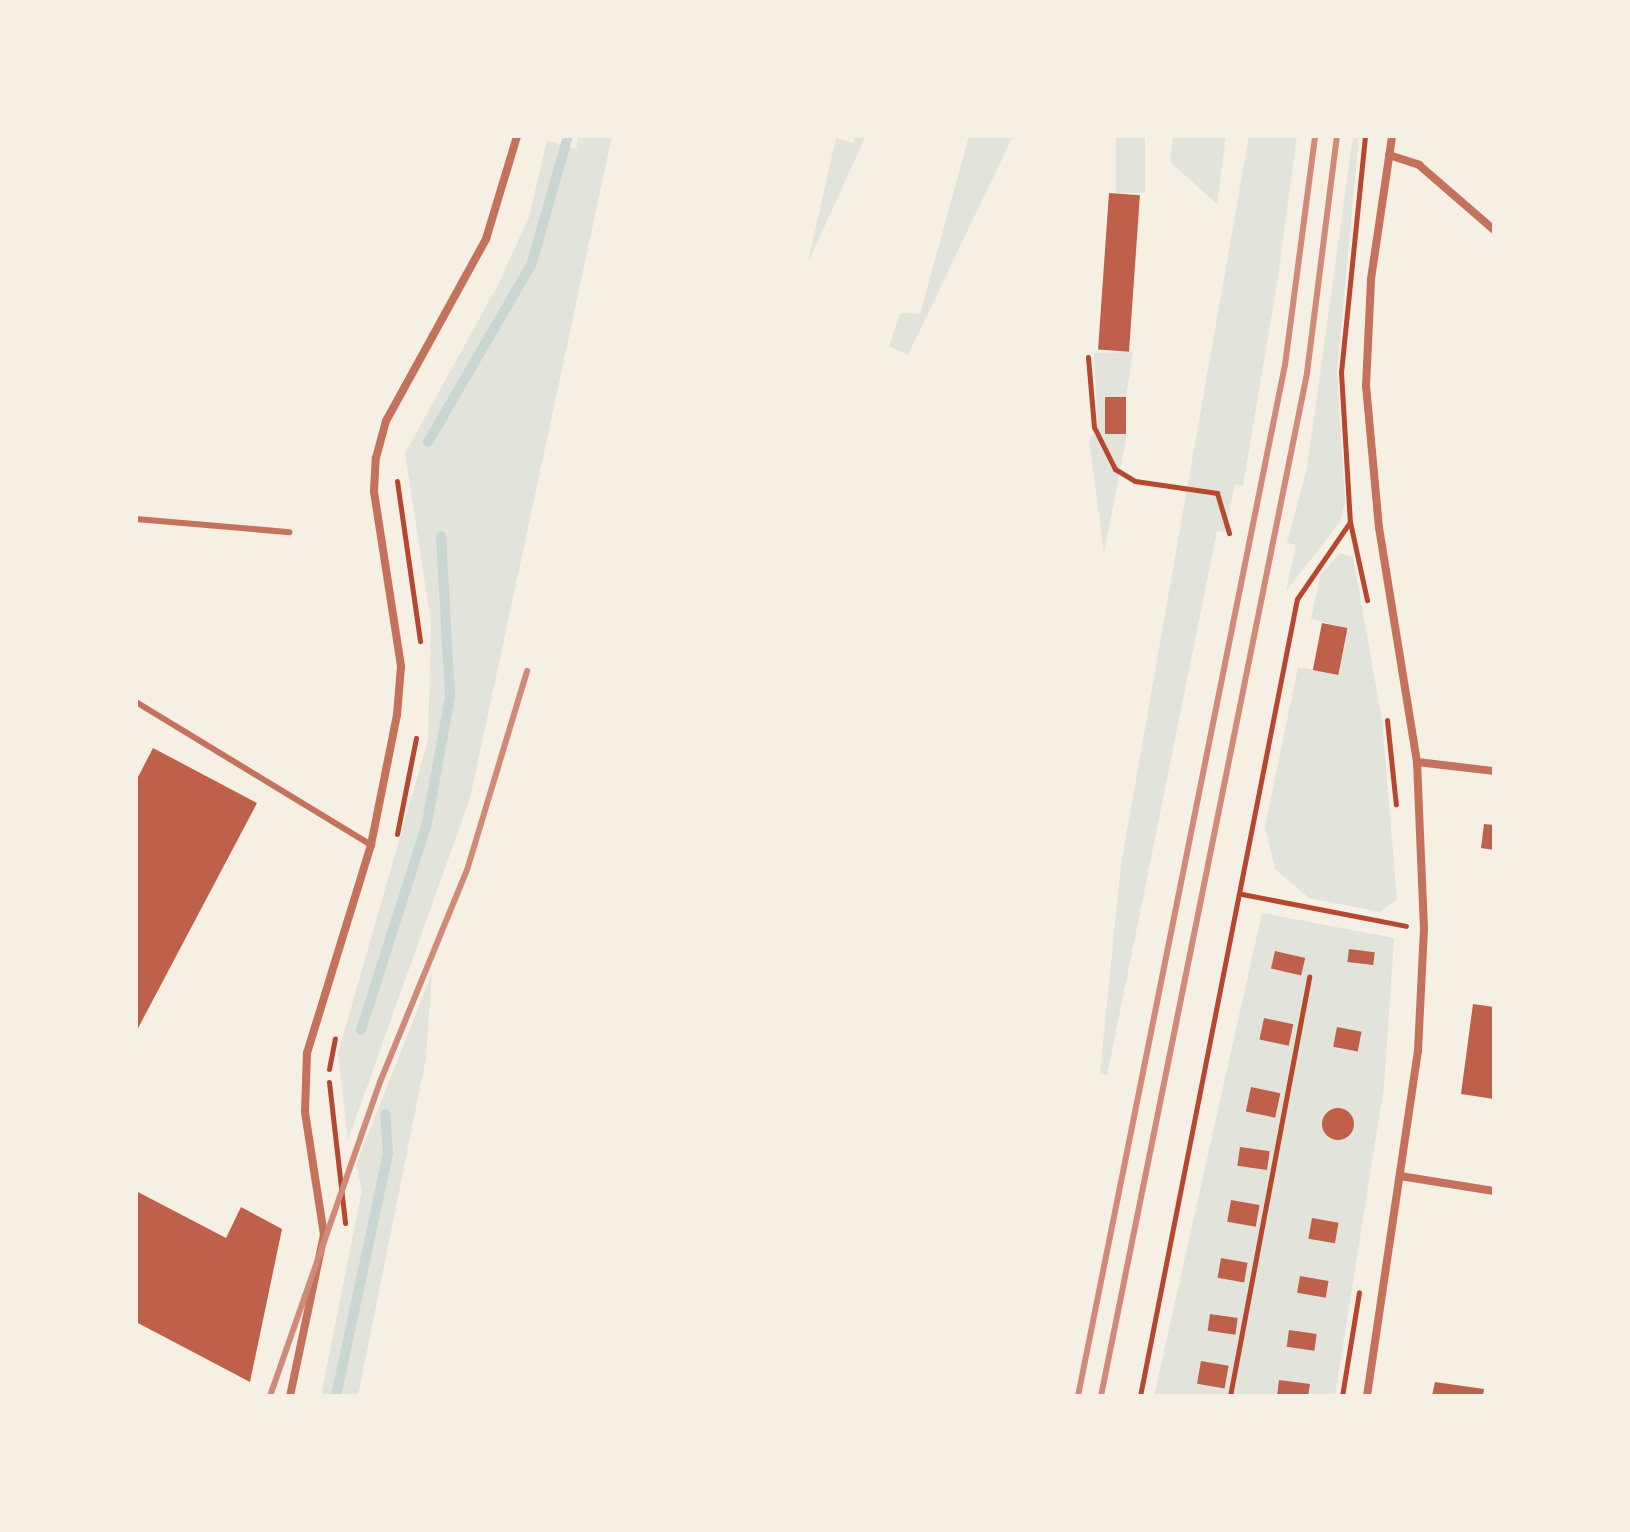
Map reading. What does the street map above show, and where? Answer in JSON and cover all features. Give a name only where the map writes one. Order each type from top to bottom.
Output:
[{"type":"street","points":[[290,1396],[324,1235],[305,1112],[307,1053],[371,845],[401,666],[374,491],[376,458],[386,421],[486,239],[517,136]]},
{"type":"street","points":[[1367,1396],[1400,1176],[1424,929],[1417,762],[1379,528],[1366,386],[1371,279],[1392,136]]},
{"type":"street","points":[[1389,155],[1419,165],[1494,230]]},
{"type":"street","points":[[1417,762],[1494,771]]},
{"type":"street","points":[[1400,1176],[1494,1191]]},
{"type":"lane","points":[[136,519],[289,532]]},
{"type":"lane","points":[[137,703],[371,845]]},
{"type":"path","points":[[1365,136],[1341,372],[1350,522],[1368,605]]},
{"type":"path","points":[[1088,357],[1094,427],[1121,475],[1217,493],[1229,533]]},
{"type":"path","points":[[1140,1396],[1242,894],[1297,599],[1350,522]]},
{"type":"path","points":[[1386,709],[1397,819]]},
{"type":"path","points":[[1242,894],[1424,929]]},
{"type":"path","points":[[1404,941],[1405,911]]},
{"type":"path","points":[[1230,1396],[1309,976]]},
{"type":"path","points":[[1342,1396],[1359,1288]]},
{"type":"shaded area","points":[[578,136],[612,136],[470,798],[348,1140],[338,1053],[428,740],[431,623],[405,453],[499,283],[529,217],[547,140],[576,149]]},
{"type":"shaded area","points":[[855,136],[866,136],[808,262],[836,138],[853,143]]},
{"type":"shaded area","points":[[969,136],[1013,136],[908,355],[889,346],[900,313],[920,314]]},
{"type":"shaded area","points":[[1116,136],[1145,136],[1145,193],[1116,193]]},
{"type":"shaded area","points":[[1173,136],[1226,136],[1217,204],[1170,162]]},
{"type":"shaded area","points":[[1249,136],[1297,136],[1277,284],[1243,486],[1235,484],[1225,532],[1217,531],[1107,1076],[1100,1073],[1121,865]]},
{"type":"shaded area","points":[[1353,136],[1359,136],[1337,372],[1345,502],[1340,522],[1286,591],[1296,545],[1287,543],[1307,468]]},
{"type":"shaded area","points":[[1133,352],[1126,397],[1105,398],[1105,433],[1127,434],[1104,553],[1089,439],[1098,429],[1094,353]]},
{"type":"shaded area","points":[[1340,553],[1353,557],[1382,720],[1397,899],[1380,912],[1309,898],[1275,869],[1265,827],[1298,667],[1339,674],[1348,628],[1311,619],[1320,576]]},
{"type":"shaded area","points":[[1262,913],[1394,938],[1384,1086],[1335,1396],[1154,1396]]},
{"type":"shaded area","points":[[432,973],[426,1058],[358,1396],[321,1396],[362,1190],[356,1165]]},
{"type":"building","points":[[1109,193],[1140,195],[1129,352],[1098,350]]},
{"type":"building","points":[[1105,397],[1126,397],[1126,434],[1105,434]]},
{"type":"building","points":[[1322,623],[1348,628],[1338,675],[1313,670]]},
{"type":"building","points":[[153,748],[257,803],[136,1032],[136,781]]},
{"type":"building","points":[[1484,824],[1494,825],[1494,850],[1481,848]]},
{"type":"building","points":[[1349,949],[1375,952],[1373,965],[1347,962]]},
{"type":"building","points":[[1275,951],[1305,958],[1301,976],[1271,969]]},
{"type":"building","points":[[1473,1004],[1494,1007],[1494,1099],[1461,1094]]},
{"type":"building","points":[[1264,1018],[1293,1024],[1289,1046],[1259,1040]]},
{"type":"building","points":[[1337,1027],[1362,1032],[1358,1051],[1333,1047]]},
{"type":"building","points":[[1251,1087],[1280,1093],[1275,1118],[1246,1111]]},
{"type":"building","points":[[1338,1108],[1350,1112],[1354,1124],[1350,1136],[1338,1140],[1326,1136],[1322,1124],[1326,1112]]},
{"type":"building","points":[[1240,1147],[1270,1151],[1267,1170],[1237,1166]]},
{"type":"building","points":[[136,1191],[226,1238],[241,1207],[282,1229],[250,1382],[136,1322]]},
{"type":"building","points":[[1231,1200],[1260,1205],[1256,1227],[1227,1222]]},
{"type":"building","points":[[1312,1218],[1339,1223],[1335,1243],[1308,1239]]},
{"type":"building","points":[[1221,1258],[1248,1263],[1244,1282],[1218,1278]]},
{"type":"building","points":[[1300,1276],[1329,1281],[1326,1298],[1297,1293]]},
{"type":"building","points":[[1210,1314],[1238,1318],[1235,1335],[1208,1331]]},
{"type":"building","points":[[1289,1330],[1317,1334],[1314,1351],[1287,1347]]},
{"type":"building","points":[[1201,1361],[1229,1366],[1225,1389],[1197,1384]]},
{"type":"building","points":[[1279,1380],[1310,1384],[1308,1396],[1277,1396]]},
{"type":"building","points":[[1435,1382],[1484,1389],[1483,1396],[1432,1396]]},
{"type":"waterway","points":[[428,442],[532,263],[568,136]]},
{"type":"waterway","points":[[361,1030],[427,823],[450,697],[441,536]]},
{"type":"waterway","points":[[336,1396],[388,1153],[385,1114]]},
{"type":"railway","points":[[1078,1396],[1285,365],[1315,136]]},
{"type":"railway","points":[[1101,1396],[1307,373],[1337,136]]},
{"type":"railway","points":[[270,1396],[380,1082],[467,870],[527,671]]}]
